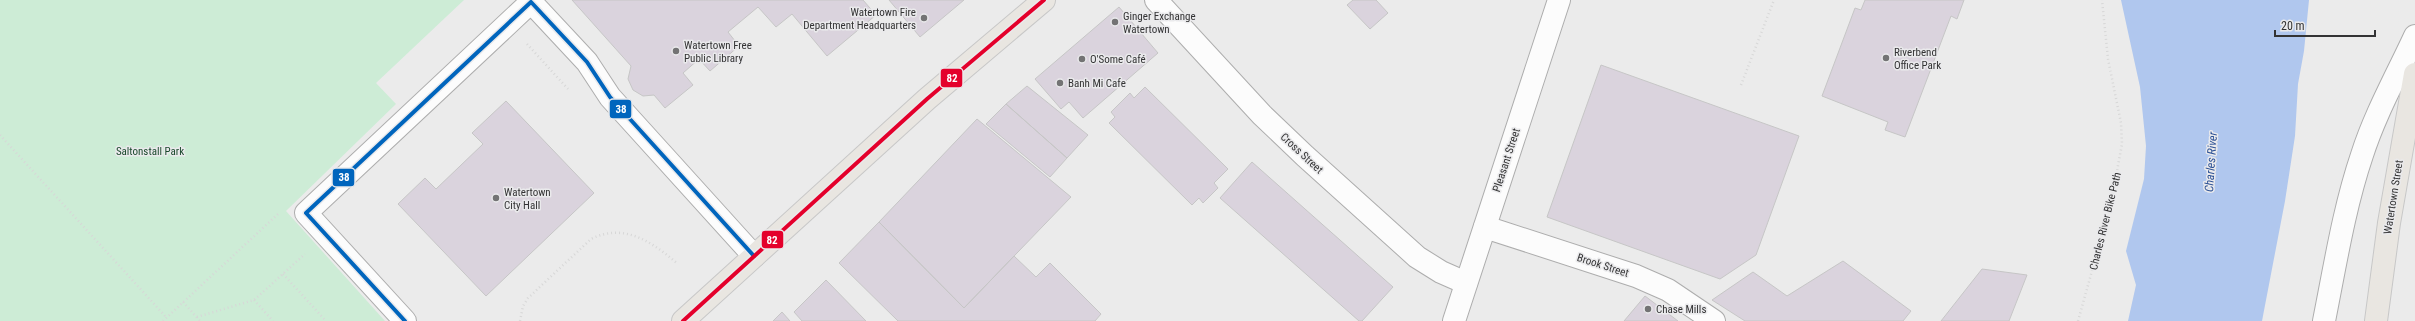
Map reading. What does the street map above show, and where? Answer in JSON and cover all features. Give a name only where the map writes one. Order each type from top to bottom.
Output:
[{"type":"main road","points":[[683,321],[928,99],[1044,0]]},
{"type":"main road","name":"Watertown Street","points":[[2376,321],[2389,223],[2415,74]]},
{"type":"street","name":"Cross Street","points":[[1156,0],[1262,115],[1305,156],[1417,256],[1437,270],[1466,283]]},
{"type":"street","name":"Pleasant Street","points":[[1454,321],[1559,0]]},
{"type":"street","points":[[405,321],[306,213],[531,2],[587,62],[610,97],[754,256]]},
{"type":"street","points":[[2324,321],[2344,224],[2361,156],[2379,113],[2415,36]]},
{"type":"street","name":"Brook Street","points":[[1485,227],[1636,276],[1668,290],[1714,321]]},
{"type":"path","points":[[1741,84],[1774,0]]},
{"type":"path","name":"Charles River Bike Path","points":[[2078,321],[2111,203],[2122,144],[2121,123],[2108,59],[2102,0]]},
{"type":"path","points":[[0,135],[166,317]]},
{"type":"path","points":[[163,321],[281,211]]},
{"type":"path","points":[[520,321],[523,306],[528,298],[591,239],[600,235],[620,232],[631,234],[651,242],[678,264]]},
{"type":"path","points":[[197,317],[254,300],[307,253]]},
{"type":"path","points":[[283,274],[326,321]]},
{"type":"path","points":[[254,300],[273,321]]},
{"type":"path","points":[[183,302],[200,321]]},
{"type":"green space","name":"Saltonstall Park","points":[[0,0],[464,0],[376,83],[396,104],[286,211],[385,321],[0,321]]},
{"type":"water","name":"Charles River","points":[[2121,0],[2309,0],[2304,51],[2298,84],[2295,136],[2285,201],[2262,321],[2128,321],[2136,285],[2126,251],[2144,179],[2146,146],[2140,87]]},
{"type":"building","name":"Watertown Free Public Library","points":[[572,0],[863,0],[876,15],[827,56],[792,14],[776,27],[758,7],[728,32],[739,46],[710,71],[699,59],[683,73],[693,85],[665,108],[654,95],[643,96],[633,90],[628,79],[631,66]]},
{"type":"building","name":"Watertown Fire Department Headquarters","points":[[889,0],[964,0],[920,37]]},
{"type":"building","points":[[1353,0],[1376,0],[1388,13],[1370,29],[1347,5]]},
{"type":"building","name":"Riverbend Office Park","points":[[1865,0],[1964,0],[1957,19],[1951,16],[1905,137],[1885,130],[1888,122],[1822,96],[1855,8],[1861,10]]},
{"type":"building","points":[[1119,7],[1158,53],[1083,118],[1069,102],[1061,109],[1035,79]]},
{"type":"building","points":[[1601,65],[1799,136],[1756,255],[1720,279],[1547,217]]},
{"type":"building","points":[[1027,86],[1088,135],[1067,158],[1006,104]]},
{"type":"building","points":[[1145,87],[1228,169],[1214,183],[1218,188],[1203,203],[1199,198],[1192,205],[1109,123],[1115,117],[1111,112],[1130,93],[1134,98]]},
{"type":"building","name":"Watertown City Hall","points":[[506,101],[594,193],[486,296],[398,204],[425,178],[436,189],[483,144],[472,133]]},
{"type":"building","points":[[1006,104],[1067,158],[1050,177],[986,124]]},
{"type":"building","points":[[977,119],[1071,197],[964,308],[879,222]]},
{"type":"building","points":[[1252,162],[1393,287],[1362,321],[1359,321],[1220,198]]},
{"type":"building","points":[[879,222],[964,308],[1014,256],[1036,277],[1050,263],[1101,314],[1095,321],[898,321],[839,263]]},
{"type":"building","points":[[1843,261],[1911,311],[1903,321],[1745,321],[1712,300],[1753,272],[1787,296]]},
{"type":"building","points":[[1982,269],[2027,275],[2009,321],[1941,321]]},
{"type":"building","points":[[826,280],[866,321],[802,321],[794,312]]},
{"type":"building","name":"Chase Mills","points":[[1645,296],[1678,321],[1624,321]]},
{"type":"building","points":[[782,312],[790,321],[773,321]]},
{"type":"transit line","name":"82","points":[[683,321],[927,99],[1044,0]]},
{"type":"transit line","name":"38","points":[[405,321],[306,213],[531,2],[587,62],[610,97],[754,256]]},
{"type":"place","name":"Watertown Fire Department Headquarters","points":[[924,18]]},
{"type":"place","name":"Ginger Exchange Watertown","points":[[1115,22]]},
{"type":"place","name":"Watertown Free Public Library","points":[[676,51]]},
{"type":"place","name":"Riverbend Office Park","points":[[1886,58]]},
{"type":"place","name":"O'Some Café","points":[[1082,59]]},
{"type":"place","name":"Banh Mi Cafe","points":[[1060,83]]},
{"type":"place","name":"Watertown City Hall","points":[[496,198]]},
{"type":"place","name":"Chase Mills","points":[[1648,309]]}]
